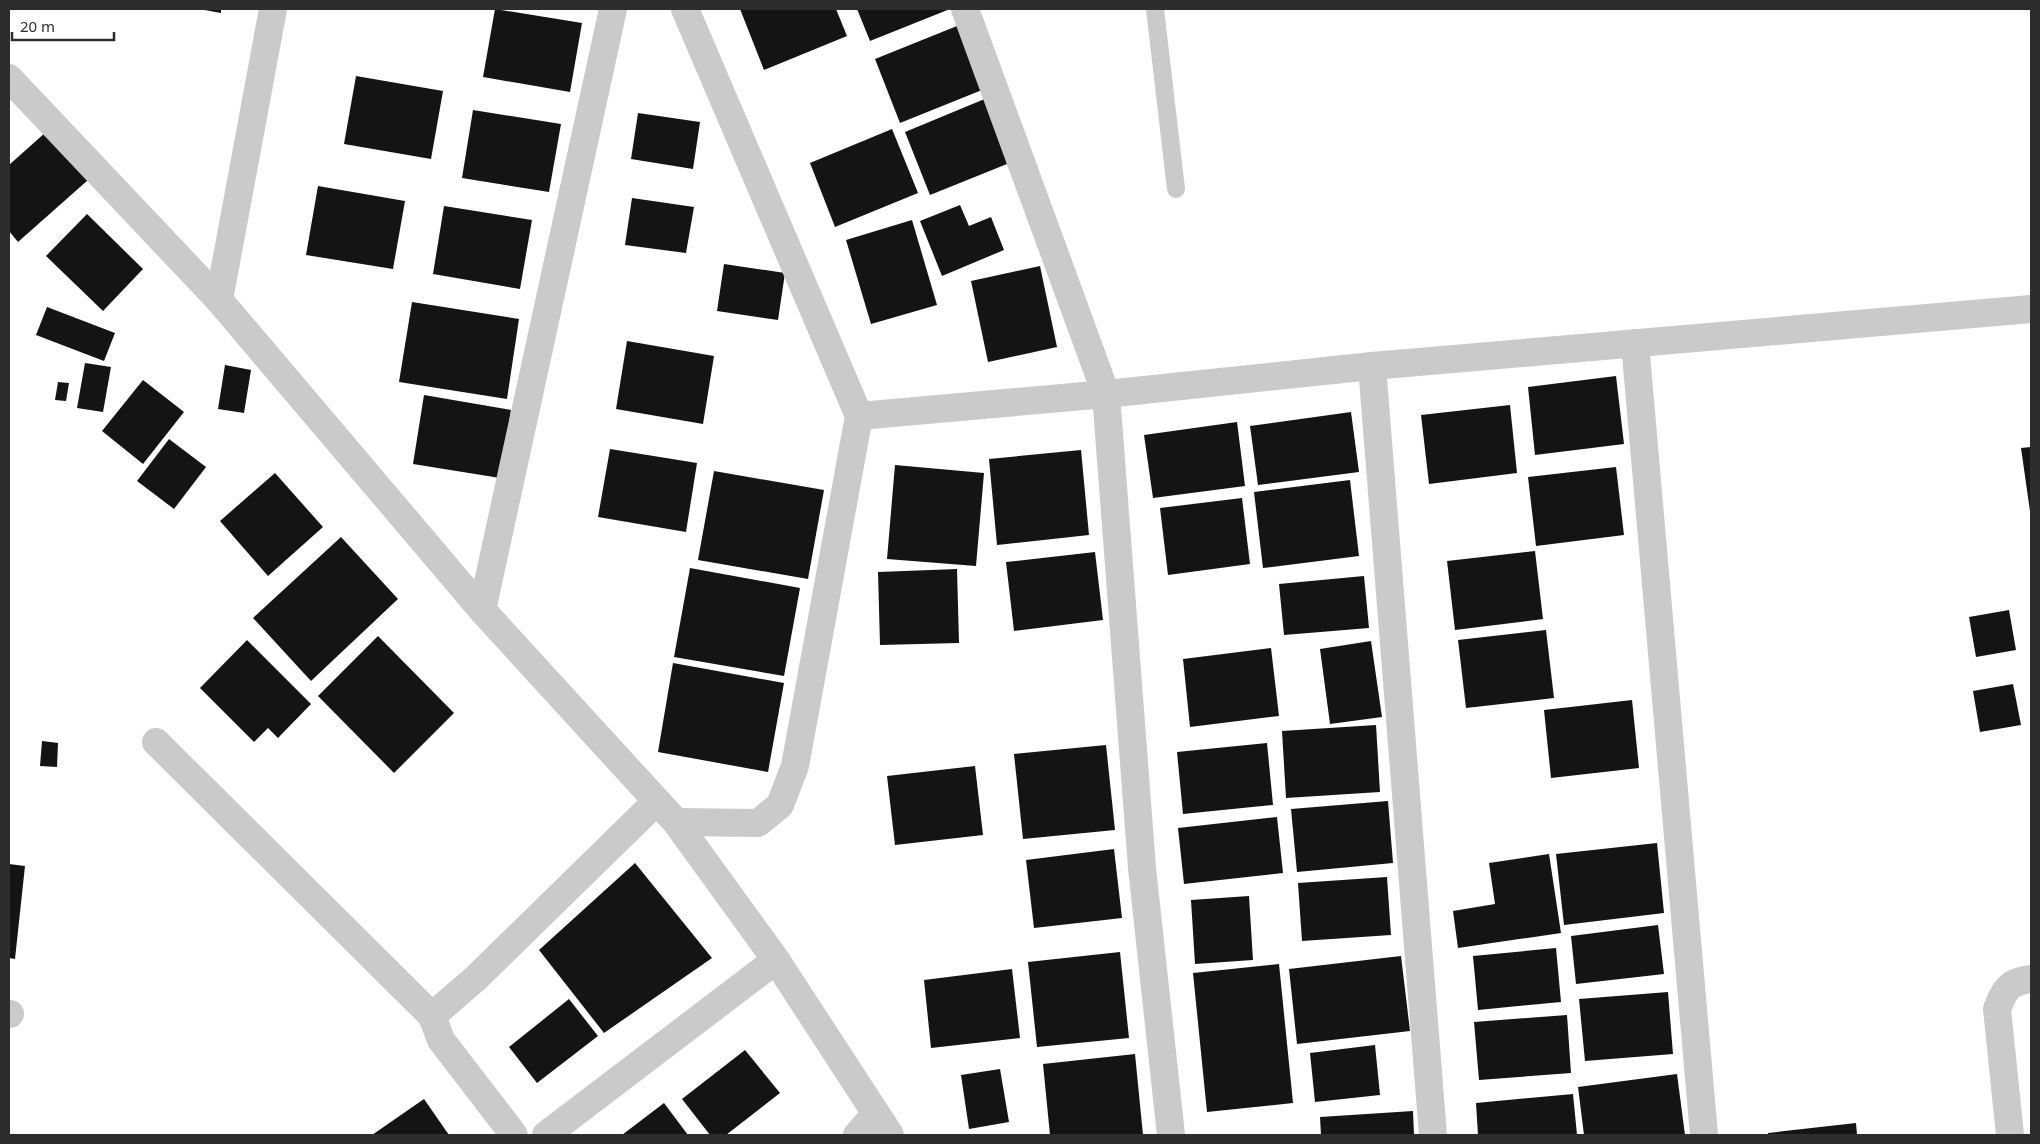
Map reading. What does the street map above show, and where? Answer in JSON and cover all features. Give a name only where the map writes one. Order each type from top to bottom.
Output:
[{"type":"street","points":[[219,300],[273,9]]},
{"type":"street","points":[[482,610],[613,9]]},
{"type":"street","points":[[676,822],[758,823],[780,805],[796,766],[860,416],[685,9]]},
{"type":"street","points":[[964,9],[1106,394],[1142,868],[1171,1135]]},
{"type":"street","points":[[9,78],[219,300],[482,610],[676,822],[776,960],[883,1125],[856,1135]]},
{"type":"street","points":[[860,416],[1106,394],[1372,366],[2031,309]]},
{"type":"street","points":[[1634,343],[1704,1135]]},
{"type":"street","points":[[1372,366],[1433,1135]]},
{"type":"street","points":[[156,742],[432,1016],[441,1040],[514,1135]]},
{"type":"street","points":[[432,1016],[476,978],[656,801]]},
{"type":"street","points":[[546,1135],[776,960]]},
{"type":"street","points":[[2010,1135],[1997,1009],[2005,990],[2017,981],[2031,979]]},
{"type":"lane","points":[[1155,9],[1176,189]]},
{"type":"building","points":[[199,9],[221,9],[221,13]]},
{"type":"building","points":[[495,9],[582,23],[570,92],[483,77]]},
{"type":"building","points":[[740,9],[836,9],[847,36],[764,70]]},
{"type":"building","points":[[857,9],[950,9],[870,41]]},
{"type":"building","points":[[957,26],[982,90],[900,123],[875,59]]},
{"type":"building","points":[[356,76],[443,91],[431,159],[344,144]]},
{"type":"building","points":[[987,98],[1012,162],[930,195],[905,132]]},
{"type":"building","points":[[473,110],[561,124],[549,192],[462,178]]},
{"type":"building","points":[[638,113],[700,122],[693,169],[631,159]]},
{"type":"building","points":[[892,129],[918,193],[835,227],[810,163]]},
{"type":"building","points":[[46,132],[88,180],[18,242],[9,231],[9,165]]},
{"type":"building","points":[[318,186],[405,201],[393,269],[306,255]]},
{"type":"building","points":[[632,198],[694,207],[686,253],[625,245]]},
{"type":"building","points":[[960,205],[969,226],[991,217],[1004,250],[942,276],[920,221]]},
{"type":"building","points":[[444,206],[532,220],[520,289],[433,274]]},
{"type":"building","points":[[87,214],[143,269],[103,311],[46,256]]},
{"type":"building","points":[[912,220],[937,305],[871,324],[846,240]]},
{"type":"building","points":[[724,264],[785,273],[778,320],[717,311]]},
{"type":"building","points":[[1040,266],[1057,347],[988,362],[971,281]]},
{"type":"building","points":[[412,302],[519,319],[507,399],[399,382]]},
{"type":"building","points":[[47,307],[115,333],[104,361],[36,335]]},
{"type":"building","points":[[627,341],[714,356],[703,424],[616,409]]},
{"type":"building","points":[[85,363],[111,367],[103,412],[77,408]]},
{"type":"building","points":[[225,365],[251,370],[244,413],[218,409]]},
{"type":"building","points":[[1616,376],[1624,444],[1535,455],[1528,387]]},
{"type":"building","points":[[143,380],[184,412],[143,464],[102,431]]},
{"type":"building","points":[[58,382],[69,383],[66,401],[55,400]]},
{"type":"building","points":[[424,395],[511,410],[500,478],[413,464]]},
{"type":"building","points":[[1510,405],[1517,473],[1429,484],[1421,415]]},
{"type":"building","points":[[1351,412],[1359,472],[1258,485],[1250,426]]},
{"type":"building","points":[[1237,422],[1245,486],[1153,498],[1144,435]]},
{"type":"building","points":[[169,439],[206,467],[174,509],[137,481]]},
{"type":"building","points":[[2031,447],[2031,511],[2030,511],[2021,448]]},
{"type":"building","points":[[610,449],[697,463],[686,532],[598,517]]},
{"type":"building","points":[[1081,450],[1089,535],[997,545],[989,459]]},
{"type":"building","points":[[895,465],[984,473],[976,566],[887,559]]},
{"type":"building","points":[[1616,467],[1624,535],[1536,546],[1528,477]]},
{"type":"building","points":[[714,471],[824,490],[808,579],[698,560]]},
{"type":"building","points":[[275,473],[323,527],[268,576],[220,521]]},
{"type":"building","points":[[1350,480],[1359,556],[1263,568],[1254,492]]},
{"type":"building","points":[[1242,498],[1250,564],[1168,575],[1160,508]]},
{"type":"building","points":[[341,537],[398,599],[311,681],[253,618]]},
{"type":"building","points":[[1535,551],[1543,619],[1455,630],[1447,561]]},
{"type":"building","points":[[1095,552],[1103,620],[1014,631],[1006,562]]},
{"type":"building","points":[[690,568],[800,588],[784,676],[674,657]]},
{"type":"building","points":[[957,569],[959,643],[880,645],[878,572]]},
{"type":"building","points":[[1364,576],[1369,628],[1284,635],[1279,584]]},
{"type":"building","points":[[2009,610],[2016,650],[1976,657],[1969,617]]},
{"type":"building","points":[[1546,630],[1554,698],[1466,708],[1458,640]]},
{"type":"building","points":[[378,636],[454,713],[394,773],[318,696]]},
{"type":"building","points":[[247,640],[311,704],[278,738],[268,728],[254,742],[200,688]]},
{"type":"building","points":[[1371,641],[1382,717],[1330,724],[1320,649]]},
{"type":"building","points":[[1271,648],[1279,716],[1190,727],[1183,659]]},
{"type":"building","points":[[673,663],[784,683],[768,772],[658,752]]},
{"type":"building","points":[[2013,684],[2021,725],[1980,732],[1973,691]]},
{"type":"building","points":[[1632,700],[1639,768],[1551,778],[1544,710]]},
{"type":"building","points":[[1376,725],[1380,792],[1286,798],[1282,731]]},
{"type":"building","points":[[42,741],[58,743],[57,767],[40,766]]},
{"type":"building","points":[[1267,743],[1273,805],[1183,814],[1177,752]]},
{"type":"building","points":[[1106,745],[1115,830],[1023,839],[1014,754]]},
{"type":"building","points":[[975,766],[983,835],[895,845],[887,776]]},
{"type":"building","points":[[1388,801],[1393,863],[1297,872],[1291,809]]},
{"type":"building","points":[[1277,817],[1283,873],[1184,884],[1178,828]]},
{"type":"building","points":[[1657,843],[1664,913],[1564,925],[1556,854]]},
{"type":"building","points":[[1114,849],[1122,918],[1034,928],[1026,860]]},
{"type":"building","points":[[1549,854],[1561,933],[1458,948],[1453,911],[1495,904],[1489,863]]},
{"type":"building","points":[[635,863],[712,958],[604,1033],[539,950]]},
{"type":"building","points":[[9,864],[25,866],[15,959],[9,958]]},
{"type":"building","points":[[1387,877],[1391,935],[1302,941],[1298,883]]},
{"type":"building","points":[[1249,896],[1253,960],[1195,964],[1191,900]]},
{"type":"building","points":[[1658,925],[1664,974],[1576,984],[1571,936]]},
{"type":"building","points":[[1556,948],[1561,1002],[1478,1010],[1473,956]]},
{"type":"building","points":[[1120,952],[1129,1038],[1037,1047],[1028,962]]},
{"type":"building","points":[[1401,956],[1410,1031],[1297,1044],[1289,969]]},
{"type":"building","points":[[1279,964],[1293,1103],[1207,1112],[1193,973]]},
{"type":"building","points":[[1012,969],[1020,1038],[931,1048],[924,980]]},
{"type":"building","points":[[1668,992],[1673,1054],[1585,1061],[1579,999]]},
{"type":"building","points":[[569,999],[598,1036],[537,1083],[509,1047]]},
{"type":"building","points":[[1567,1015],[1571,1073],[1479,1080],[1474,1022]]},
{"type":"building","points":[[1375,1045],[1380,1095],[1315,1102],[1310,1053]]},
{"type":"building","points":[[745,1050],[780,1093],[726,1135],[710,1135],[682,1099]]},
{"type":"building","points":[[1135,1054],[1143,1135],[1050,1135],[1043,1064]]},
{"type":"building","points":[[1000,1069],[1009,1122],[969,1129],[961,1075]]},
{"type":"building","points":[[1677,1074],[1685,1135],[1584,1135],[1578,1087]]},
{"type":"building","points":[[1573,1094],[1577,1135],[1478,1135],[1476,1103]]},
{"type":"building","points":[[424,1099],[449,1135],[372,1135]]},
{"type":"building","points":[[664,1103],[688,1135],[622,1135]]},
{"type":"building","points":[[1413,1111],[1414,1135],[1321,1135],[1320,1117]]},
{"type":"building","points":[[1856,1123],[1857,1135],[1768,1135],[1768,1133]]}]
